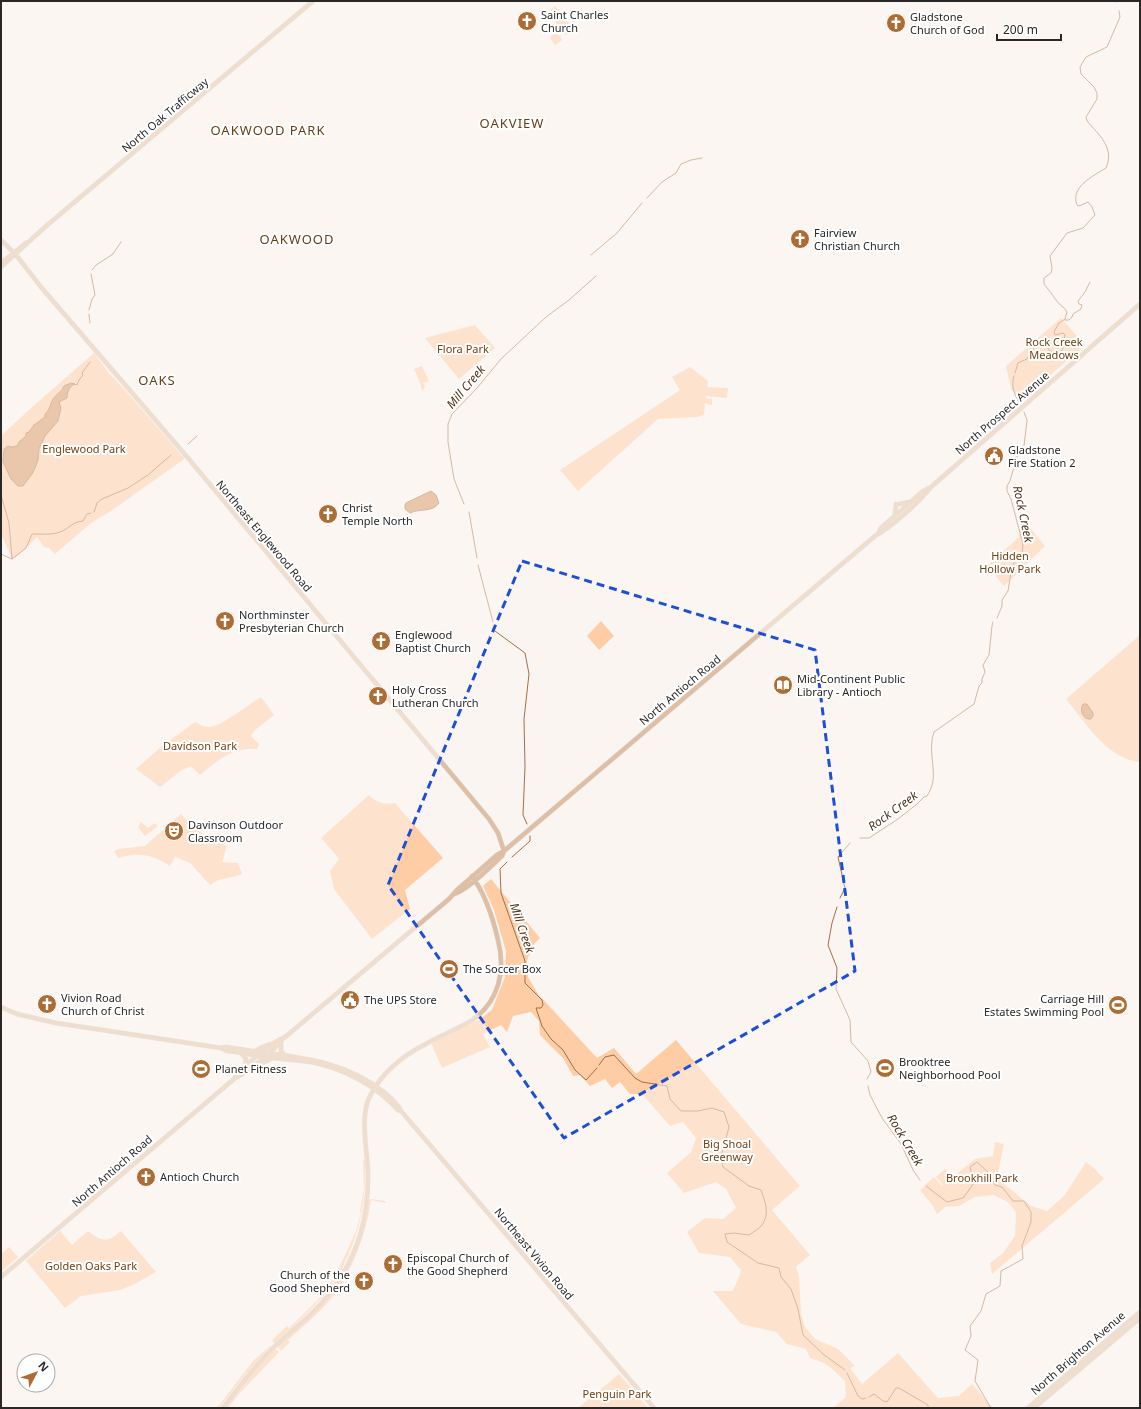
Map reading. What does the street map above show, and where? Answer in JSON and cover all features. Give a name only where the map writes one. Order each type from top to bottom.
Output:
[{"type":"main road","name":"North Oak Trafficway","points":[[1,267],[28,242],[313,1]]},
{"type":"main road","name":"Northeast Englewood Road","points":[[1,240],[15,254],[41,287],[199,471],[489,818],[496,829],[504,851]]},
{"type":"main road","name":"North Oak Trafficway","points":[[1,263],[15,254]]},
{"type":"main road","name":"North Prospect Avenue","points":[[903,512],[924,496],[931,488],[1140,304]]},
{"type":"main road","name":"North Prospect Avenue","points":[[903,512],[922,492],[931,488]]},
{"type":"main road","points":[[892,519],[898,504],[905,504],[912,501]]},
{"type":"main road","points":[[877,534],[881,528],[903,512]]},
{"type":"main road","points":[[877,534],[884,530],[903,512]]},
{"type":"main road","name":"North Antioch Road","points":[[473,878],[497,855],[504,851],[877,534]]},
{"type":"main road","points":[[497,855],[502,843]]},
{"type":"main road","name":"North Antioch Road","points":[[284,1038],[457,890],[502,856],[504,851]]},
{"type":"main road","points":[[223,1408],[247,1376],[323,1301],[334,1287],[349,1262],[360,1233],[367,1198],[368,1177],[364,1119],[369,1096],[401,1060],[424,1044],[471,1020],[487,1006],[495,992],[501,975],[501,952],[489,911],[473,878]]},
{"type":"main road","name":"Northeast Vivion Road","points":[[1,1007],[17,1014],[56,1023],[221,1048],[226,1047],[272,1057],[311,1062],[328,1066],[376,1088]]},
{"type":"main road","points":[[263,1055],[281,1042],[284,1038]]},
{"type":"main road","points":[[254,1052],[262,1046],[274,1043],[284,1038]]},
{"type":"main road","points":[[281,1042],[281,1051],[285,1056]]},
{"type":"main road","name":"North Antioch Road","points":[[234,1079],[240,1077],[254,1065],[274,1043]]},
{"type":"main road","name":"Northeast Vivion Road","points":[[221,1048],[227,1051],[318,1060],[358,1075],[395,1102],[401,1111],[654,1408]]},
{"type":"main road","points":[[236,1052],[244,1056],[246,1059],[245,1067]]},
{"type":"main road","name":"North Antioch Road","points":[[1,1277],[234,1079],[245,1067],[263,1055]]},
{"type":"main road","points":[[254,1065],[267,1061],[272,1057]]},
{"type":"main road","name":"North Brighton Avenue","points":[[1028,1408],[1140,1312]]},
{"type":"main road","name":"North Brighton Avenue","points":[[1034,1408],[1140,1318]]},
{"type":"highlighted area","points":[[522,561],[815,650],[855,971],[564,1138],[388,885]]},
{"type":"green space","points":[[555,6],[560,12],[553,18],[548,12]]},
{"type":"green space","points":[[561,14],[573,28],[566,35],[554,20]]},
{"type":"green space","points":[[556,34],[560,36],[562,40],[555,45],[550,38],[552,35]]},
{"type":"green space","name":"Rock Creek Meadows","points":[[1061,318],[1085,345],[1022,400],[1011,389],[1006,366]]},
{"type":"green space","name":"Flora Park","points":[[475,325],[495,348],[459,379],[425,338]]},
{"type":"green space","name":"Englewood Park","points":[[94,353],[108,372],[184,458],[111,511],[91,523],[55,554],[49,548],[44,547],[37,537],[19,555],[12,559],[1,534],[1,436]]},
{"type":"green space","points":[[422,366],[429,381],[423,383],[425,386],[423,391],[414,369]]},
{"type":"green space","points":[[690,367],[708,381],[707,387],[728,388],[727,398],[706,396],[706,398],[712,399],[712,405],[705,403],[704,415],[697,417],[658,419],[578,491],[560,470],[680,390],[672,377]]},
{"type":"green space","name":"Hidden Hollow Park","points":[[1022,518],[1045,546],[1004,586],[987,566],[1019,537]]},
{"type":"green space","points":[[601,621],[614,636],[599,650],[587,636]]},
{"type":"green space","points":[[1140,635],[1140,762],[1117,754],[1107,747],[1089,728],[1066,699]]},
{"type":"green space","name":"Davidson Park","points":[[261,697],[274,715],[255,730],[251,736],[259,744],[257,749],[233,752],[213,764],[200,775],[191,766],[182,770],[160,787],[136,769],[161,747],[195,722],[206,727],[215,726]]},
{"type":"green space","points":[[369,795],[381,803],[395,803],[443,858],[405,890],[410,909],[372,939],[334,889],[330,871],[339,859],[321,838]]},
{"type":"green space","points":[[181,814],[191,825],[202,833],[227,846],[222,862],[238,863],[242,874],[221,879],[210,885],[190,863],[175,857],[170,866],[145,855],[132,855],[118,858],[114,851],[118,849],[145,846]]},
{"type":"green space","points":[[141,822],[148,828],[155,823],[158,826],[145,836],[138,827]]},
{"type":"green space","name":"Big Shoal Greenway","points":[[491,879],[540,938],[534,944],[527,960],[528,977],[538,994],[597,1058],[614,1048],[636,1074],[676,1040],[800,1186],[772,1210],[810,1255],[796,1267],[799,1276],[801,1313],[805,1327],[815,1339],[838,1349],[855,1366],[850,1368],[862,1384],[898,1353],[938,1398],[959,1396],[972,1384],[993,1408],[833,1408],[846,1397],[845,1381],[824,1363],[810,1358],[806,1349],[787,1344],[776,1332],[741,1324],[713,1291],[733,1291],[741,1270],[730,1257],[699,1253],[687,1232],[705,1218],[723,1219],[736,1208],[726,1189],[716,1182],[684,1193],[667,1173],[691,1152],[696,1138],[683,1122],[670,1126],[642,1094],[630,1094],[620,1082],[612,1088],[605,1079],[590,1086],[580,1075],[573,1076],[563,1058],[540,1035],[539,1021],[531,1012],[513,1016],[507,1032],[501,1025],[483,1034],[490,1047],[442,1068],[431,1043],[477,1021],[492,1010],[505,977],[506,951],[494,910],[483,886]]},
{"type":"green space","name":"Brookhill Park","points":[[995,1142],[1004,1144],[998,1173],[1003,1183],[1031,1206],[1047,1211],[1064,1196],[1086,1162],[1104,1179],[992,1274],[990,1263],[1003,1253],[1015,1236],[1016,1212],[1008,1202],[993,1195],[975,1197],[959,1206],[945,1207],[937,1214],[933,1206],[920,1190],[934,1177],[942,1186],[975,1159],[993,1156]]},
{"type":"green space","points":[[363,1159],[365,1160],[365,1176],[363,1205],[357,1232],[347,1259],[340,1273],[338,1274],[337,1273],[356,1231],[361,1213],[364,1187]]},
{"type":"green space","points":[[945,1169],[952,1177],[943,1185],[936,1177]]},
{"type":"green space","points":[[371,1199],[385,1201],[386,1203],[371,1200],[367,1221],[361,1240],[354,1260],[345,1278],[343,1276],[365,1225],[369,1200]]},
{"type":"green space","name":"Golden Oaks Park","points":[[60,1231],[72,1245],[88,1231],[105,1240],[112,1238],[121,1231],[156,1272],[133,1285],[120,1290],[81,1296],[65,1308],[26,1261]]},
{"type":"green space","points":[[9,1247],[18,1257],[1,1272],[1,1254]]},
{"type":"green space","points":[[336,1275],[337,1278],[316,1304],[292,1328],[274,1343],[272,1340],[287,1326],[289,1328],[319,1299]]},
{"type":"green space","points":[[341,1280],[344,1280],[333,1297],[288,1340],[290,1342],[281,1351],[278,1347],[279,1345],[311,1316]]},
{"type":"green space","points":[[272,1344],[219,1408],[217,1408],[253,1361]]},
{"type":"green space","points":[[274,1350],[279,1352],[238,1395],[228,1408],[225,1408],[250,1376]]},
{"type":"green space","name":"Penguin Park","points":[[619,1374],[648,1407],[647,1408],[578,1408]]},
{"type":"shaded area","points":[[71,383],[75,384],[71,386],[67,394],[67,398],[59,402],[61,408],[58,421],[45,436],[39,449],[38,460],[32,474],[23,486],[18,486],[11,479],[3,462],[4,449],[8,446],[17,446],[26,436],[26,433],[45,417],[45,414],[48,411],[52,401],[64,386]]},
{"type":"shaded area","points":[[431,491],[436,495],[439,503],[436,506],[410,513],[405,509],[406,503]]},
{"type":"shaded area","points":[[1083,704],[1087,704],[1093,713],[1091,719],[1086,718],[1082,714],[1081,709]]},
{"type":"waterway","name":"Rock Creek","points":[[1015,373],[1018,363],[1027,359],[1035,346],[1047,346],[1049,350],[1056,355],[1063,349],[1065,335],[1063,333],[1055,335],[1054,332],[1059,323],[1065,319],[1067,312],[1057,302],[1044,284],[1044,278],[1051,273],[1052,268],[1050,256],[1067,233],[1083,228],[1095,215],[1088,202],[1079,206],[1077,205],[1077,193],[1080,187],[1089,178],[1106,168],[1109,154],[1101,137],[1087,121],[1086,117],[1097,99],[1097,93],[1094,87],[1081,74],[1080,67],[1086,57],[1107,47],[1120,17],[1119,11]]},
{"type":"waterway","name":"Mill Creek","points":[[647,198],[662,182],[676,173],[681,164],[702,158]]},
{"type":"waterway","name":"Mill Creek","points":[[591,255],[617,233],[642,203]]},
{"type":"waterway","points":[[92,270],[96,265],[113,254],[121,242]]},
{"type":"waterway","points":[[89,310],[92,299],[95,295],[91,274]]},
{"type":"waterway","name":"Mill Creek","points":[[464,504],[454,479],[448,442],[448,424],[452,414],[477,388],[501,359],[546,317],[569,300],[596,276]]},
{"type":"waterway","points":[[1065,320],[1069,320],[1073,314],[1081,309],[1082,305],[1079,304],[1078,301],[1090,282]]},
{"type":"waterway","points":[[89,314],[90,323]]},
{"type":"waterway","points":[[74,384],[77,385],[83,375],[82,373],[90,362]]},
{"type":"waterway","name":"Rock Creek","points":[[1014,376],[1014,390],[1019,403]]},
{"type":"waterway","name":"Rock Creek","points":[[997,618],[1002,606],[1002,600],[1008,591],[1012,566],[1022,553],[1023,544],[1011,499],[1007,491],[1007,486],[1010,481],[1017,456],[1024,446],[1027,420],[1024,412]]},
{"type":"waterway","points":[[188,444],[197,436]]},
{"type":"waterway","points":[[94,512],[97,503],[102,499],[128,488],[148,475],[171,455]]},
{"type":"waterway","points":[[1,495],[9,523],[12,559]]},
{"type":"waterway","name":"Mill Creek","points":[[469,512],[477,558]]},
{"type":"waterway","points":[[1,554],[12,559],[26,548],[32,534],[50,534],[60,532],[76,523],[83,521],[87,514],[91,513]]},
{"type":"waterway","name":"Mill Creek","points":[[478,565],[493,622]]},
{"type":"waterway","name":"Rock Creek","points":[[860,838],[869,838],[898,819],[927,796],[933,781],[932,738],[934,732],[974,704],[985,672],[983,665],[989,655],[993,622]]},
{"type":"waterway","name":"Mill Creek","points":[[495,631],[525,653],[529,674],[524,719],[525,767],[523,815],[527,824]]},
{"type":"waterway","name":"Mill Creek","points":[[512,857],[530,841],[530,836]]},
{"type":"waterway","name":"Rock Creek","points":[[840,898],[845,888],[838,857],[850,843]]},
{"type":"waterway","name":"Mill Creek","points":[[507,862],[500,869],[501,893],[525,961],[525,983],[542,1000],[543,1005],[541,1008],[536,1008],[542,1026],[551,1039],[563,1050],[575,1070],[586,1080],[597,1068]]},
{"type":"waterway","name":"Rock Creek","points":[[837,907],[828,945],[837,968],[836,989],[850,1020],[851,1042],[868,1061],[871,1072],[867,1079]]},
{"type":"waterway","name":"Mill Creek","points":[[599,1065],[605,1057],[614,1055],[635,1078],[642,1082],[667,1086],[670,1099],[681,1111],[698,1111],[712,1108],[724,1112],[729,1127],[721,1157],[723,1167],[749,1186],[761,1190],[766,1212],[764,1221],[758,1229],[749,1235],[734,1233],[725,1234],[727,1242],[758,1263],[779,1268],[781,1277],[791,1289],[798,1309],[803,1335],[823,1354],[845,1370]]},
{"type":"waterway","name":"Rock Creek","points":[[868,1086],[870,1095],[882,1118],[901,1144],[913,1170],[920,1180]]},
{"type":"waterway","name":"Rock Creek","points":[[926,1186],[947,1202],[963,1198],[974,1183],[970,1167],[977,1162],[989,1173],[995,1185],[1002,1187],[1013,1201],[1024,1201],[1031,1212],[1031,1222],[1022,1246],[1023,1259],[1001,1271],[1000,1286],[986,1294],[981,1311],[970,1326],[971,1336],[965,1350],[978,1360],[975,1381],[991,1408]]},
{"type":"waterway","name":"Mill Creek","points":[[847,1373],[858,1396],[862,1399],[866,1398]]},
{"type":"waterway","name":"Mill Creek","points":[[869,1397],[874,1394],[883,1401],[887,1402],[896,1388],[899,1388],[928,1405],[928,1408]]},
{"type":"place","name":"Saint Charles Church","points":[[527,21]]},
{"type":"place","name":"Gladstone Church of God","points":[[896,23]]},
{"type":"place","name":"Fairview Christian Church","points":[[800,239]]},
{"type":"place","name":"Gladstone Fire Station 2","points":[[994,456]]},
{"type":"place","name":"Christ Temple North","points":[[328,514]]},
{"type":"place","name":"Northminster Presbyterian Church","points":[[225,621]]},
{"type":"place","name":"Englewood Baptist Church","points":[[381,641]]},
{"type":"place","name":"Mid-Continent Public Library - Antioch","points":[[783,685]]},
{"type":"place","name":"Holy Cross Lutheran Church","points":[[378,696]]},
{"type":"place","name":"Davinson Outdoor Classroom","points":[[174,831]]},
{"type":"place","name":"The Soccer Box","points":[[449,969]]},
{"type":"place","name":"The UPS Store","points":[[350,1000]]},
{"type":"place","name":"Vivion Road Church of Christ","points":[[47,1004]]},
{"type":"place","name":"Carriage Hill Estates Swimming Pool","points":[[1118,1005]]},
{"type":"place","name":"Brooktree Neighborhood Pool","points":[[885,1068]]},
{"type":"place","name":"Planet Fitness","points":[[201,1069]]},
{"type":"place","name":"Antioch Church","points":[[146,1177]]},
{"type":"place","name":"Episcopal Church of the Good Shepherd","points":[[393,1264]]},
{"type":"place","name":"Church of the Good Shepherd","points":[[364,1281]]},
{"type":"district","name":"OAKVIEW","points":[[512,123]]},
{"type":"district","name":"OAKWOOD PARK","points":[[268,130]]},
{"type":"district","name":"OAKWOOD","points":[[297,239]]},
{"type":"district","name":"OAKS","points":[[157,380]]}]
